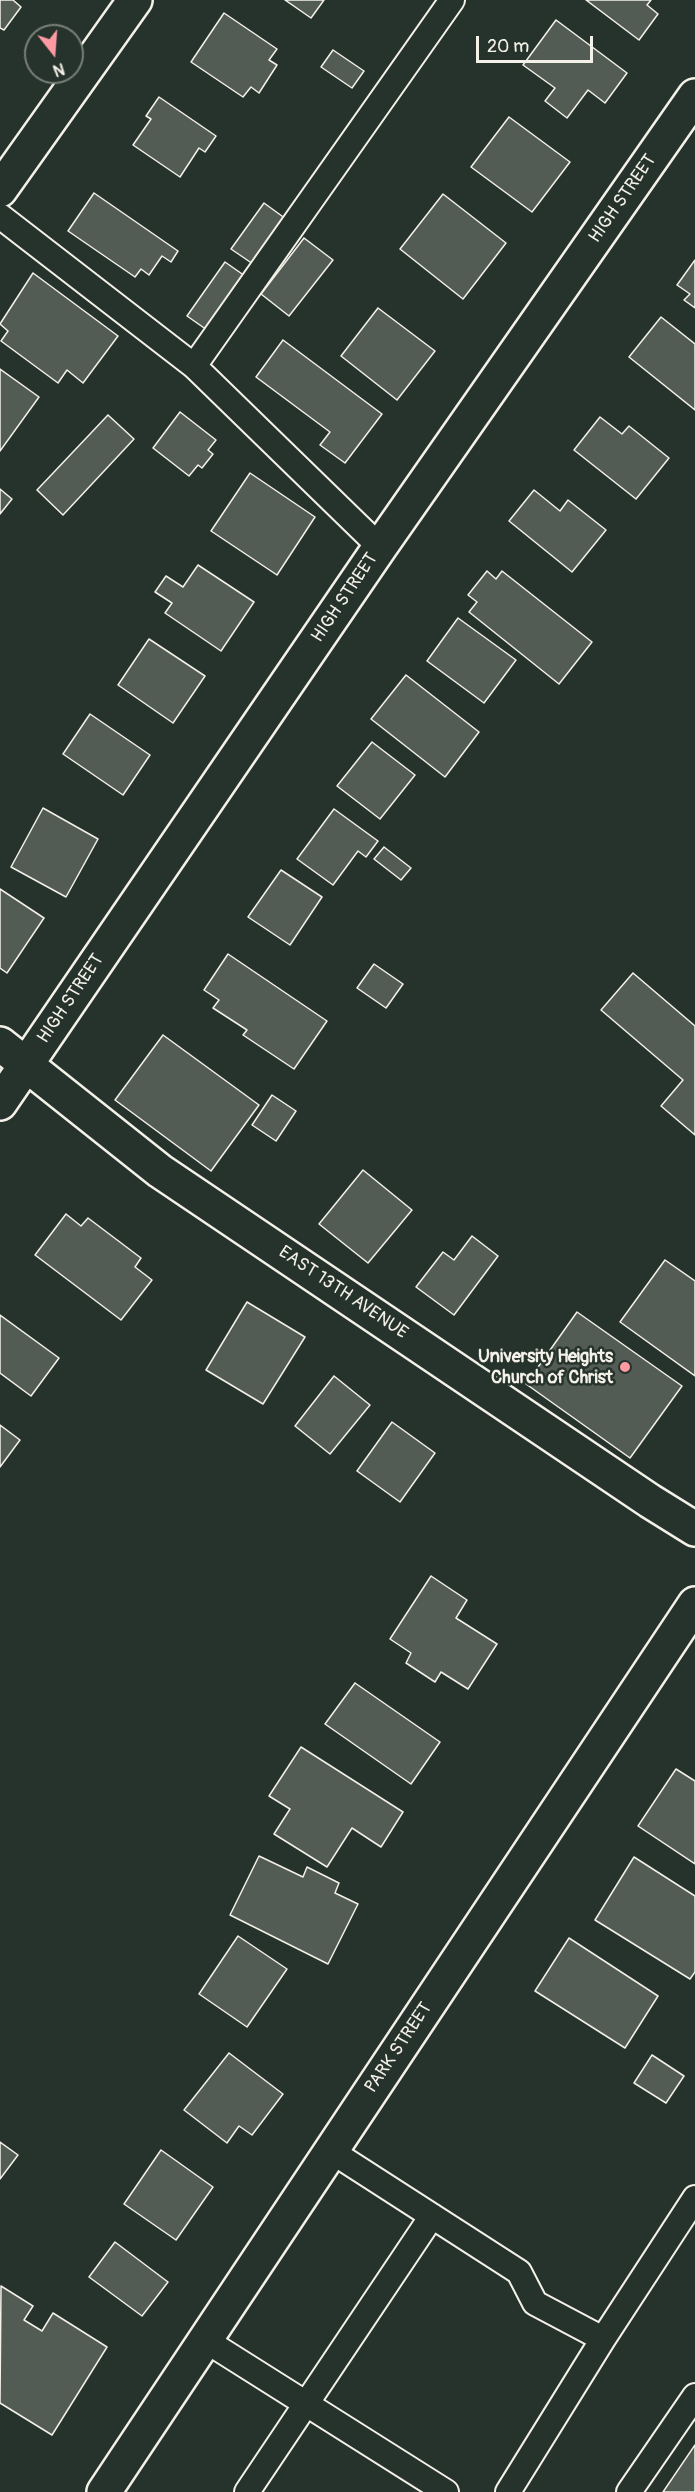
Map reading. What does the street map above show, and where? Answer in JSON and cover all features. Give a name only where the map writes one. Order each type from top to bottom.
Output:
[{"type":"street","points":[[0,190],[135,0]]},
{"type":"street","name":"HIGH STREET","points":[[0,1103],[380,547],[695,96]]},
{"type":"street","name":"EAST 13TH AVENUE","points":[[0,1044],[160,1171],[695,1529]]},
{"type":"street","name":"PARK STREET","points":[[104,2492],[695,1604]]},
{"type":"lane","points":[[194,366],[452,0]]},
{"type":"lane","points":[[0,216],[194,366],[380,547]]},
{"type":"lane","points":[[331,2151],[519,2272],[535,2303],[603,2339]]},
{"type":"lane","points":[[507,2492],[695,2198]]},
{"type":"lane","points":[[247,2492],[432,2216]]},
{"type":"lane","points":[[205,2340],[446,2492]]},
{"type":"lane","points":[[629,2492],[695,2397]]},
{"type":"building","points":[[0,0],[13,0],[21,7],[4,30],[0,28]]},
{"type":"building","points":[[285,0],[324,0],[311,18]]},
{"type":"building","points":[[586,0],[651,0],[647,5],[658,14],[639,40]]},
{"type":"building","points":[[224,13],[277,49],[269,60],[277,65],[259,93],[251,87],[243,97],[191,62]]},
{"type":"building","points":[[556,20],[627,73],[605,103],[588,90],[567,118],[545,101],[555,88],[523,65]]},
{"type":"building","points":[[333,50],[364,71],[352,88],[321,67]]},
{"type":"building","points":[[159,97],[216,136],[205,152],[199,148],[180,177],[133,145],[151,119],[146,116]]},
{"type":"building","points":[[509,117],[570,162],[532,212],[471,167]]},
{"type":"building","points":[[94,193],[178,251],[171,262],[162,256],[149,275],[141,269],[135,277],[68,231]]},
{"type":"building","points":[[443,194],[506,243],[463,299],[400,249]]},
{"type":"building","points":[[264,203],[286,219],[253,264],[231,249]]},
{"type":"building","points":[[304,238],[333,260],[289,316],[261,294]]},
{"type":"building","points":[[695,260],[695,308],[684,300],[690,294],[677,285]]},
{"type":"building","points":[[225,262],[245,276],[207,330],[187,316]]},
{"type":"building","points":[[33,273],[118,336],[83,383],[67,370],[58,383],[1,341],[8,331],[0,324]]},
{"type":"building","points":[[378,308],[435,351],[397,400],[341,356]]},
{"type":"building","points":[[661,317],[695,344],[695,410],[629,357]]},
{"type":"building","points":[[283,340],[382,414],[345,463],[320,445],[330,432],[256,377]]},
{"type":"building","points":[[0,369],[39,397],[0,451]]},
{"type":"building","points":[[180,412],[216,440],[208,450],[213,454],[202,468],[198,465],[189,476],[153,448]]},
{"type":"building","points":[[108,415],[134,439],[63,515],[37,490]]},
{"type":"building","points":[[600,417],[622,434],[629,426],[669,458],[636,499],[574,450]]},
{"type":"building","points":[[250,473],[315,517],[277,575],[211,531]]},
{"type":"building","points":[[0,489],[12,499],[0,514]]},
{"type":"building","points":[[534,490],[560,511],[568,500],[606,530],[572,572],[509,521]]},
{"type":"building","points":[[198,565],[254,602],[221,651],[165,613],[172,603],[155,592],[166,576],[183,587]]},
{"type":"building","points":[[487,571],[496,579],[502,571],[592,642],[559,684],[469,612],[477,602],[468,595]]},
{"type":"building","points":[[458,618],[516,660],[484,703],[427,661]]},
{"type":"building","points":[[149,639],[205,676],[173,723],[118,685]]},
{"type":"building","points":[[406,675],[479,732],[445,777],[371,719]]},
{"type":"building","points":[[90,714],[150,755],[123,795],[63,754]]},
{"type":"building","points":[[372,742],[415,775],[380,819],[337,786]]},
{"type":"building","points":[[43,808],[98,839],[66,897],[11,867]]},
{"type":"building","points":[[334,809],[378,841],[366,857],[358,851],[333,885],[297,859]]},
{"type":"building","points":[[384,847],[411,868],[401,880],[374,859]]},
{"type":"building","points":[[281,870],[322,897],[290,945],[248,917]]},
{"type":"building","points":[[0,889],[44,918],[7,973],[0,968]]},
{"type":"building","points":[[228,954],[327,1021],[294,1069],[243,1035],[247,1030],[213,1008],[219,1000],[204,990]]},
{"type":"building","points":[[374,964],[403,984],[386,1008],[357,988]]},
{"type":"building","points":[[633,973],[695,1026],[695,1135],[661,1106],[683,1080],[601,1010]]},
{"type":"building","points":[[163,1035],[259,1105],[211,1171],[115,1100]]},
{"type":"building","points":[[272,1095],[296,1111],[276,1141],[252,1125]]},
{"type":"building","points":[[363,1170],[412,1210],[368,1263],[319,1224]]},
{"type":"building","points":[[66,1214],[81,1226],[88,1218],[141,1258],[135,1267],[152,1280],[121,1320],[35,1255]]},
{"type":"building","points":[[472,1236],[498,1256],[454,1315],[416,1287],[443,1252],[454,1260]]},
{"type":"building","points":[[665,1260],[695,1281],[695,1376],[620,1322]]},
{"type":"building","points":[[247,1302],[305,1337],[263,1404],[206,1370]]},
{"type":"building","points":[[577,1312],[682,1386],[630,1458],[526,1384]]},
{"type":"building","points":[[0,1315],[59,1358],[31,1396],[0,1373]]},
{"type":"building","points":[[334,1376],[370,1405],[330,1454],[295,1426]]},
{"type":"building","points":[[392,1422],[435,1453],[400,1502],[357,1471]]},
{"type":"building","points":[[0,1425],[20,1440],[0,1467]]},
{"type":"building","points":[[431,1576],[467,1600],[456,1618],[497,1644],[468,1689],[441,1672],[435,1682],[406,1663],[411,1653],[390,1639]]},
{"type":"building","points":[[355,1683],[440,1742],[411,1784],[325,1724]]},
{"type":"building","points":[[301,1747],[403,1812],[381,1847],[352,1828],[327,1867],[274,1834],[290,1809],[269,1796]]},
{"type":"building","points":[[676,1769],[695,1781],[695,1864],[638,1826]]},
{"type":"building","points":[[259,1856],[303,1877],[307,1867],[339,1883],[335,1893],[358,1904],[328,1964],[230,1915]]},
{"type":"building","points":[[634,1857],[695,1896],[695,1972],[690,1979],[595,1920]]},
{"type":"building","points":[[238,1936],[287,1969],[247,2027],[199,1994]]},
{"type":"building","points":[[569,1938],[658,1996],[625,2048],[535,1991]]},
{"type":"building","points":[[229,2053],[283,2094],[252,2135],[239,2126],[227,2143],[184,2110]]},
{"type":"building","points":[[652,2055],[684,2076],[666,2103],[634,2083]]},
{"type":"building","points":[[0,2142],[18,2155],[0,2179]]},
{"type":"building","points":[[161,2150],[213,2187],[176,2240],[124,2204]]},
{"type":"building","points":[[115,2242],[168,2282],[142,2316],[89,2277]]},
{"type":"building","points":[[1,2286],[33,2306],[24,2320],[42,2331],[53,2313],[107,2347],[52,2435],[0,2403]]},
{"type":"building","points":[[695,2445],[695,2492],[663,2492]]},
{"type":"place","name":"University Heights Church of Christ","points":[[625,1367]]}]
